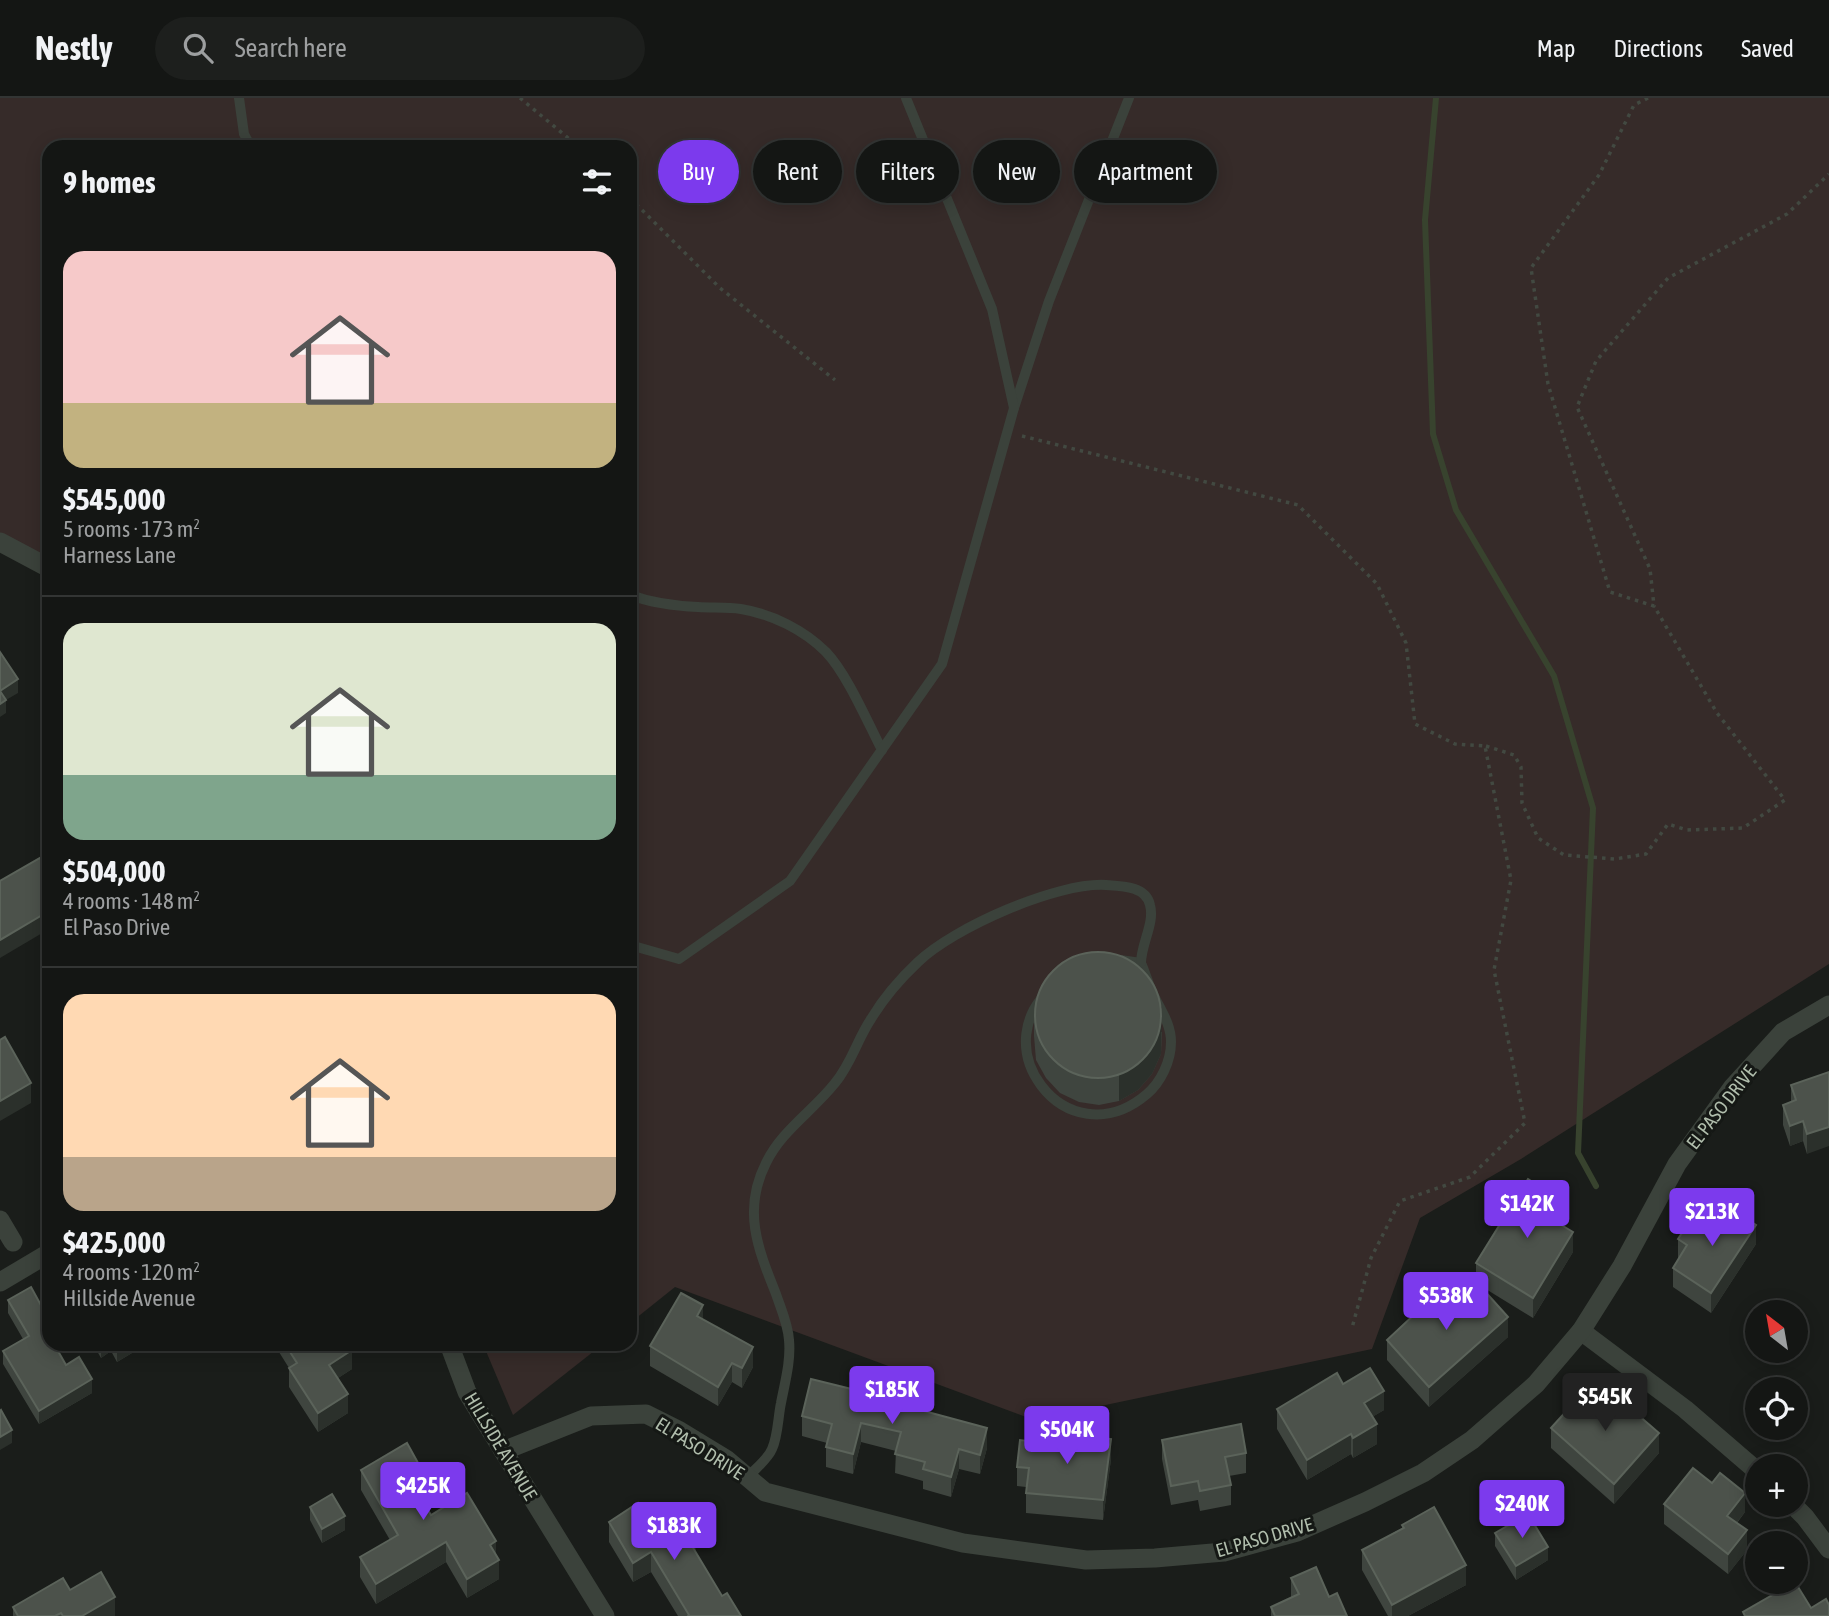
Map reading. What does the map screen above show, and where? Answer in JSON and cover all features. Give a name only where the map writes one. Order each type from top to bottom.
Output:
[{"type":"street","points":[[0,542],[42,564]]},
{"type":"street","name":"EL PASO DRIVE","points":[[503,1451],[591,1416],[646,1415],[681,1431],[726,1459],[765,1492],[963,1543],[1086,1560],[1155,1558],[1224,1552],[1297,1532],[1423,1474],[1472,1440],[1536,1384],[1581,1331],[1622,1266],[1677,1164],[1732,1088],[1783,1032],[1829,1005]]},
{"type":"street","points":[[0,1220],[13,1242]]},
{"type":"street","points":[[0,1282],[42,1257]]},
{"type":"street","points":[[1581,1331],[1685,1409],[1745,1461]]},
{"type":"street","name":"HILLSIDE AVENUE","points":[[452,1351],[467,1392],[605,1616]]},
{"type":"street","points":[[1805,1517],[1829,1549]]},
{"type":"lane","points":[[239,98],[247,140]]},
{"type":"lane","points":[[906,98],[992,309],[1014,408]]},
{"type":"lane","points":[[637,947],[679,959],[790,881],[942,664],[1007,431],[1049,301],[1129,98]]},
{"type":"lane","points":[[637,597],[696,607],[741,609],[777,620],[803,634],[827,653],[847,684],[881,750]]},
{"type":"lane","points":[[748,1477],[772,1451],[789,1365],[789,1339],[783,1314],[759,1250],[754,1223],[753,1202],[758,1181],[766,1162],[780,1141],[845,1070],[877,1010],[919,961],[950,938],[1003,911],[1051,894],[1097,885],[1126,887],[1143,893],[1150,905],[1150,921],[1141,950],[1141,962],[1154,996],[1166,1017],[1171,1042],[1166,1067],[1154,1089],[1135,1105],[1113,1114],[1091,1115],[1069,1109],[1049,1097],[1031,1069],[1027,1058],[1026,1036],[1032,1014],[1044,995],[1062,980],[1120,960],[1141,962]]},
{"type":"path","points":[[520,98],[571,140]]},
{"type":"path","points":[[1648,98],[1633,105],[1599,175],[1531,268],[1548,384],[1610,592],[1654,606]]},
{"type":"path","points":[[1007,431],[1116,461],[1298,505],[1377,584],[1406,643],[1415,724],[1455,744],[1485,746],[1514,755],[1521,767],[1522,803],[1538,838],[1564,855],[1615,859],[1646,854],[1668,824],[1688,830],[1743,828],[1785,800],[1717,713],[1654,606],[1650,569],[1577,407],[1596,360],[1668,278],[1787,214],[1829,174]]},
{"type":"path","points":[[637,205],[720,288],[835,380]]},
{"type":"path","points":[[1352,1328],[1371,1258],[1400,1201],[1470,1177],[1525,1123],[1494,970],[1511,880],[1485,746]]},
{"type":"shaded area","points":[[0,98],[1829,98],[1829,964],[1521,1159],[1420,1218],[1372,1349],[1034,1420],[675,1287],[637,1317],[637,140],[42,140],[42,564],[0,542]]},
{"type":"shaded area","points":[[486,1351],[594,1351],[513,1415]]},
{"type":"building","points":[[0,652],[18,679],[0,691]]},
{"type":"building","points":[[0,691],[6,700],[0,704]]},
{"type":"building","points":[[40,858],[42,862],[42,915],[0,940],[0,881]]},
{"type":"building","points":[[1098,952],[1122,957],[1143,970],[1156,991],[1161,1015],[1156,1039],[1143,1060],[1122,1073],[1098,1078],[1074,1073],[1053,1060],[1040,1039],[1035,1015],[1040,991],[1053,970],[1074,957]]},
{"type":"building","points":[[5,1037],[31,1083],[0,1101],[0,1040]]},
{"type":"building","points":[[1829,1072],[1829,1127],[1807,1134],[1803,1121],[1790,1126],[1783,1105],[1796,1100],[1791,1085]]},
{"type":"building","points":[[1528,1179],[1564,1201],[1553,1220],[1573,1232],[1533,1298],[1476,1263]]},
{"type":"building","points":[[1731,1208],[1756,1225],[1711,1293],[1673,1268],[1687,1245],[1678,1239],[1695,1213],[1718,1228]]},
{"type":"building","points":[[1447,1284],[1464,1303],[1481,1287],[1508,1317],[1429,1387],[1387,1340]]},
{"type":"building","points":[[31,1287],[42,1307],[42,1351],[58,1351],[66,1365],[79,1357],[92,1379],[39,1411],[3,1351],[29,1336],[8,1300]]},
{"type":"building","points":[[681,1293],[703,1305],[697,1316],[753,1347],[742,1368],[732,1363],[718,1387],[650,1346]]},
{"type":"building","points":[[289,1351],[350,1351],[329,1365],[348,1394],[318,1413],[289,1368],[297,1363]]},
{"type":"building","points":[[1370,1368],[1384,1391],[1364,1403],[1377,1424],[1353,1438],[1351,1434],[1307,1460],[1277,1409],[1337,1373],[1343,1384]]},
{"type":"building","points":[[811,1379],[888,1398],[887,1401],[987,1428],[980,1455],[959,1449],[951,1477],[923,1469],[925,1462],[895,1454],[901,1432],[861,1423],[853,1454],[826,1447],[832,1424],[802,1416]]},
{"type":"building","points":[[1591,1384],[1625,1414],[1630,1408],[1659,1433],[1614,1484],[1551,1428]]},
{"type":"building","points":[[0,1411],[12,1430],[0,1437]]},
{"type":"building","points":[[1241,1424],[1246,1453],[1225,1457],[1231,1485],[1200,1491],[1198,1481],[1171,1486],[1162,1440]]},
{"type":"building","points":[[1053,1432],[1111,1439],[1103,1500],[1026,1493],[1029,1468],[1017,1467],[1020,1440],[1052,1444]]},
{"type":"building","points":[[407,1443],[423,1472],[410,1480],[431,1515],[467,1493],[496,1541],[490,1545],[499,1560],[467,1579],[446,1542],[376,1584],[360,1557],[398,1535],[361,1470]]},
{"type":"building","points":[[1693,1468],[1712,1483],[1720,1473],[1745,1493],[1727,1516],[1747,1530],[1728,1554],[1664,1504]]},
{"type":"building","points":[[332,1494],[345,1516],[322,1529],[310,1507]]},
{"type":"building","points":[[638,1503],[658,1535],[686,1518],[696,1536],[689,1541],[722,1596],[727,1593],[741,1616],[688,1616],[651,1552],[633,1563],[609,1522]]},
{"type":"building","points":[[1434,1507],[1466,1565],[1392,1605],[1362,1550],[1404,1528],[1402,1525]]},
{"type":"building","points":[[1528,1514],[1548,1547],[1516,1566],[1495,1533]]},
{"type":"building","points":[[1316,1567],[1329,1597],[1337,1593],[1347,1616],[1275,1616],[1271,1607],[1299,1594],[1291,1578]]},
{"type":"building","points":[[101,1572],[115,1597],[82,1616],[63,1616],[61,1613],[55,1616],[18,1616],[13,1607],[63,1578],[70,1590]]},
{"type":"building","points":[[1774,1594],[1802,1594],[1811,1608],[1826,1599],[1829,1605],[1829,1616],[1745,1616],[1743,1612]]},
{"type":"waterway","points":[[1436,98],[1425,220],[1433,434],[1456,510],[1554,676],[1593,808],[1578,1153],[1596,1186]]}]
